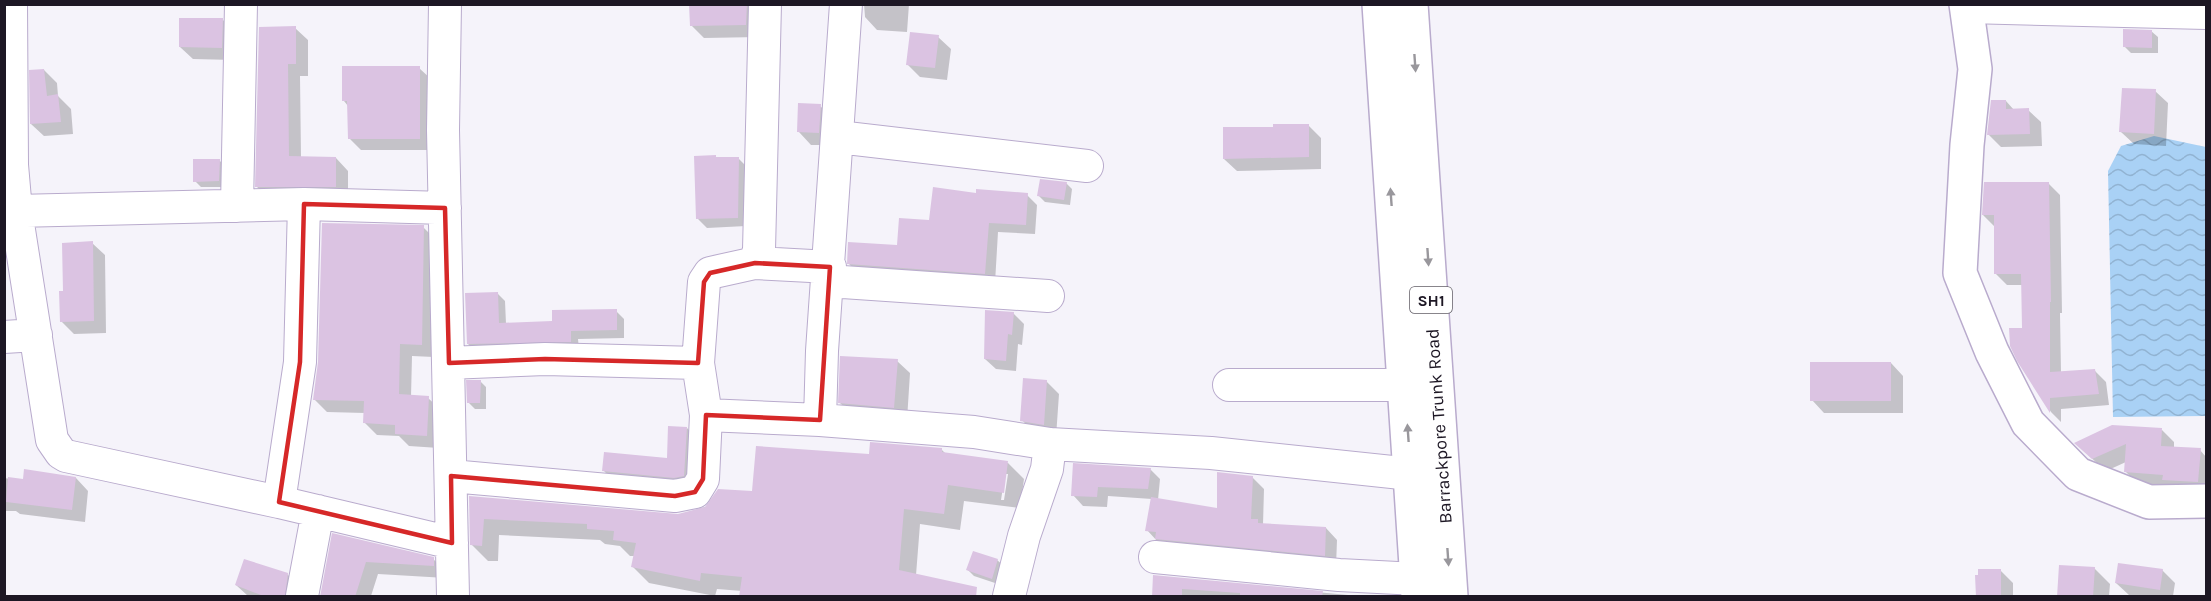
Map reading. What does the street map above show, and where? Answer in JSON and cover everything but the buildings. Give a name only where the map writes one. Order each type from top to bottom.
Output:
[{"type":"main road","name":"Barrackpore Trunk Road","points":[[1379,4],[1418,588]]},
{"type":"main road","name":"Barrackpore Trunk Road","points":[[1411,4],[1451,597]]},
{"type":"main road","points":[[1967,6],[1975,69],[1967,145],[1960,273],[1992,352],[2028,423],[2078,474],[2149,502],[2206,501]]},
{"type":"street","points":[[11,4],[8,165],[52,440],[61,453],[66,456],[279,502],[452,543]]},
{"type":"street","points":[[237,206],[241,4]]},
{"type":"street","points":[[445,4],[444,208],[453,597]]},
{"type":"street","points":[[755,262],[759,250],[765,4]]},
{"type":"street","points":[[820,420],[822,351],[846,4]]},
{"type":"street","points":[[1967,6],[2139,7],[2206,13]]},
{"type":"street","points":[[838,137],[1087,165]]},
{"type":"street","points":[[16,211],[304,204],[444,208]]},
{"type":"street","points":[[279,502],[300,362],[304,204]]},
{"type":"street","points":[[451,476],[675,496],[695,492],[703,479],[706,415],[698,363],[704,282],[710,273],[755,262],[829,274],[1048,296]]},
{"type":"street","points":[[4,337],[36,335]]},
{"type":"street","points":[[448,363],[545,359],[698,363]]},
{"type":"street","points":[[1229,385],[1404,385]]},
{"type":"street","points":[[706,415],[820,420],[974,432],[1050,444],[1211,453],[1411,474]]},
{"type":"street","points":[[1009,597],[1024,536],[1047,469],[1050,444]]},
{"type":"street","points":[[302,597],[318,511]]},
{"type":"street","points":[[1155,556],[1339,576],[1418,588]]},
{"type":"highlighted area","points":[[304,204],[445,208],[449,363],[545,359],[698,363],[704,282],[710,273],[755,263],[830,267],[820,420],[706,415],[703,479],[695,492],[675,496],[451,476],[452,543],[279,502],[300,362]]},
{"type":"water","points":[[2154,136],[2206,147],[2206,416],[2113,417],[2108,171],[2121,146]]}]
